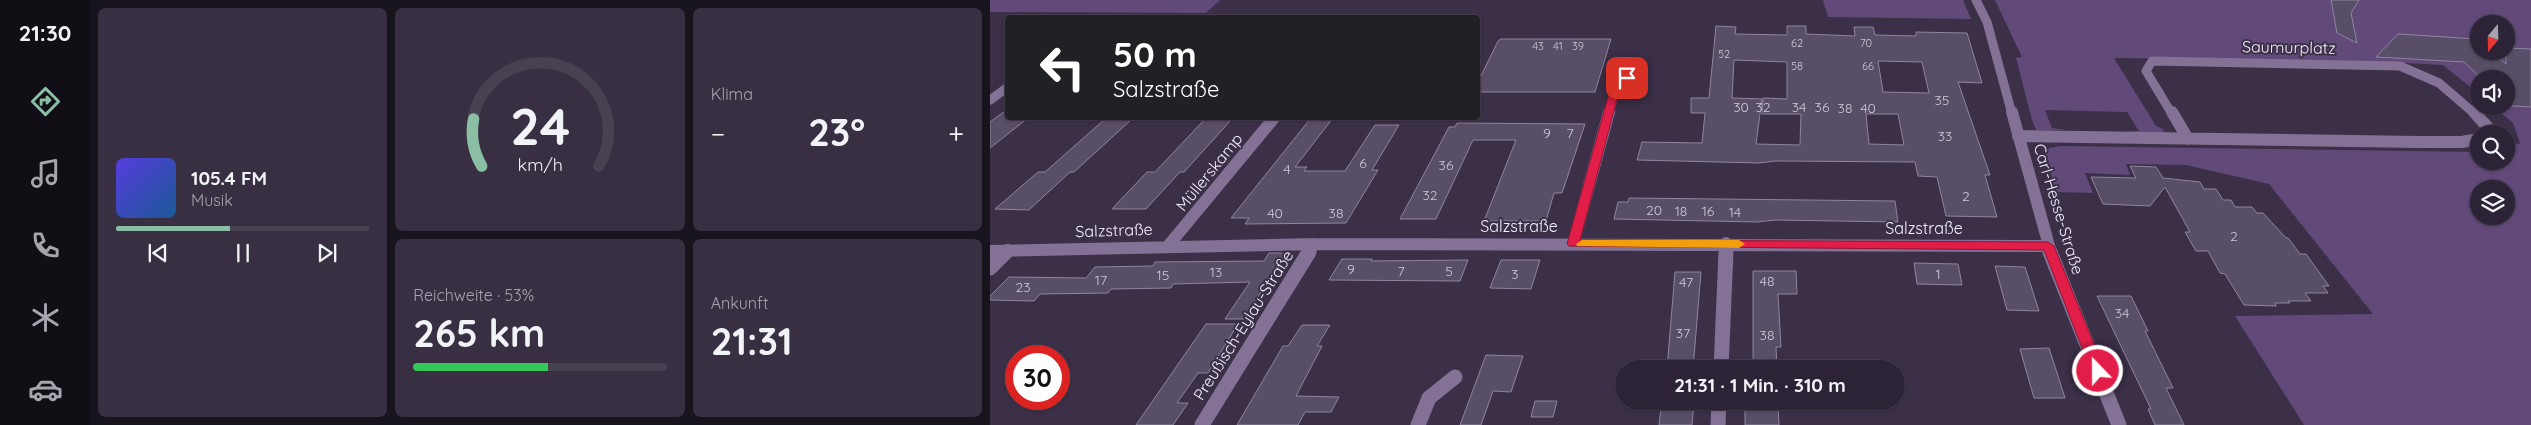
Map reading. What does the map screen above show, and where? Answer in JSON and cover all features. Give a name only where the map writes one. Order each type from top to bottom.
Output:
[{"type":"street","name":"Carl-Hesse-Straße","points":[[1976,0],[1987,22],[2048,246],[2119,425]]},
{"type":"street","name":"Saumurplatz","points":[[2188,139],[2146,71],[2152,61],[2400,66],[2417,70],[2453,91],[2485,125]]},
{"type":"street","points":[[1573,244],[1615,90],[1639,66]]},
{"type":"street","points":[[990,100],[1005,89]]},
{"type":"street","name":"Müllerskamp","points":[[1168,246],[1272,120]]},
{"type":"street","points":[[2018,136],[2419,142],[2470,141]]},
{"type":"street","name":"Salzstraße","points":[[990,251],[1314,244],[2048,246]]},
{"type":"street","name":"Preußisch-Eylau-Straße","points":[[1202,425],[1314,244]]},
{"type":"street","points":[[1721,360],[1726,244]]},
{"type":"street","points":[[990,268],[1008,250]]},
{"type":"street","points":[[1418,425],[1429,398],[1455,377]]},
{"type":"street","points":[[1718,425],[1719,410]]},
{"type":"shaded area","points":[[990,0],[1220,0],[1206,13],[990,12]]},
{"type":"shaded area","points":[[1823,0],[1963,0],[1971,19],[1828,17]]},
{"type":"shaded area","points":[[1995,0],[2531,0],[2531,425],[2304,425],[2235,316],[2373,314],[2269,184],[2186,165],[2126,164],[2130,175],[2085,173],[2093,193],[2056,192],[2044,149],[2060,146],[2470,152],[2470,170],[2515,170],[2515,145],[2520,143],[2515,125],[2504,115],[2515,115],[2515,70],[2470,70],[2470,87],[2443,65],[2368,61],[2114,58],[2156,126],[2163,129],[2164,133],[2126,132],[2139,131],[2127,112],[2045,110],[2052,128],[2067,130],[2036,130],[2016,58],[2022,57]]},
{"type":"building","points":[[2331,0],[2359,0],[2351,13],[2357,43],[2337,33]]},
{"type":"building","points":[[1716,26],[1736,27],[1735,34],[1787,35],[1787,26],[1806,26],[1806,34],[1855,36],[1854,27],[1873,27],[1875,35],[1916,36],[1916,32],[1967,33],[1982,83],[1958,82],[1990,175],[1985,175],[1997,217],[1946,216],[1937,177],[1918,176],[1915,162],[1775,161],[1759,163],[1637,160],[1642,142],[1702,143],[1705,113],[1691,113],[1691,98],[1709,98]],"holes":[[[1734,60],[1787,62],[1787,99],[1763,98],[1762,114],[1801,114],[1800,145],[1756,144],[1762,99],[1732,98]],[[1878,61],[1922,62],[1929,93],[1883,92]],[[1866,114],[1898,114],[1904,145],[1869,144]]]},
{"type":"building","points":[[2398,34],[2470,39],[2470,60],[2501,60],[2506,64],[2506,60],[2515,60],[2515,48],[2531,49],[2531,107],[2515,106],[2515,70],[2472,70],[2464,62],[2376,57]]},
{"type":"building","points":[[1501,39],[1611,39],[1595,92],[1480,92],[1480,78],[1498,41]]},
{"type":"building","points":[[1005,111],[1005,120],[1025,120],[990,148],[990,122]]},
{"type":"building","points":[[1104,120],[1131,120],[1029,210],[995,209],[1038,172],[1045,172]]},
{"type":"building","points":[[1204,120],[1231,120],[1184,172],[1180,172],[1146,209],[1112,209],[1147,172],[1155,172]]},
{"type":"building","points":[[1309,120],[1331,120],[1295,167],[1307,167],[1304,171],[1345,171],[1375,125],[1399,125],[1372,170],[1378,170],[1346,223],[1245,224],[1249,218],[1231,218]]},
{"type":"building","points":[[1457,123],[1585,124],[1562,193],[1554,193],[1546,221],[1484,221],[1516,140],[1473,140],[1436,219],[1400,219],[1449,127],[1455,127]]},
{"type":"building","points":[[2130,166],[2156,167],[2163,178],[2200,182],[2204,189],[2216,189],[2223,200],[2231,200],[2235,207],[2252,207],[2257,213],[2263,213],[2288,238],[2300,254],[2306,254],[2329,286],[2323,286],[2328,293],[2305,293],[2311,301],[2288,301],[2290,303],[2275,303],[2276,306],[2244,305],[2225,274],[2220,273],[2208,251],[2196,251],[2185,232],[2190,232],[2165,187],[2150,206],[2103,204],[2091,177],[2136,178]]},
{"type":"building","points":[[1629,198],[1895,201],[1898,222],[1614,219],[1618,202],[1628,202]]},
{"type":"building","points":[[1269,253],[1285,255],[1244,319],[1225,319],[1250,282],[1173,284],[1171,288],[1111,289],[1108,293],[1040,294],[1034,301],[990,300],[990,296],[1009,277],[1086,278],[1095,267],[1153,266],[1155,262],[1264,261]]},
{"type":"building","points":[[1342,259],[1372,259],[1371,261],[1468,260],[1460,281],[1329,280]]},
{"type":"building","points":[[1501,260],[1540,260],[1531,289],[1490,288]]},
{"type":"building","points":[[1914,263],[1958,264],[1962,285],[1917,284]]},
{"type":"building","points":[[1995,266],[2025,267],[2039,311],[2007,310]]},
{"type":"building","points":[[1753,271],[1796,271],[1797,294],[1778,294],[1781,347],[1776,347],[1777,360],[1753,360]]},
{"type":"building","points":[[1675,272],[1701,272],[1694,360],[1668,360]]},
{"type":"building","points":[[2097,296],[2131,296],[2148,331],[2145,331],[2173,388],[2166,388],[2184,425],[2155,425],[2148,409],[2151,409]]},
{"type":"building","points":[[1206,324],[1238,324],[1208,373],[1198,373],[1177,403],[1188,403],[1173,425],[1136,425]]},
{"type":"building","points":[[1302,325],[1330,325],[1317,346],[1322,346],[1296,396],[1339,397],[1331,412],[1305,412],[1298,425],[1237,425],[1283,346],[1288,346]]},
{"type":"building","points":[[2049,348],[2065,398],[2034,398],[2020,349]]},
{"type":"building","points":[[1486,355],[1523,356],[1511,392],[1493,391],[1481,425],[1460,425]]},
{"type":"building","points":[[1535,401],[1557,401],[1553,417],[1531,417]]},
{"type":"building","points":[[1661,410],[1693,410],[1692,425],[1659,425]]},
{"type":"building","points":[[1745,410],[1778,410],[1779,425],[1745,425]]},
{"type":"slow traffic","points":[[1582,244],[1739,244]]},
{"type":"route","points":[[1627,78],[1615,90],[1573,244],[2048,246],[2098,371]]}]
